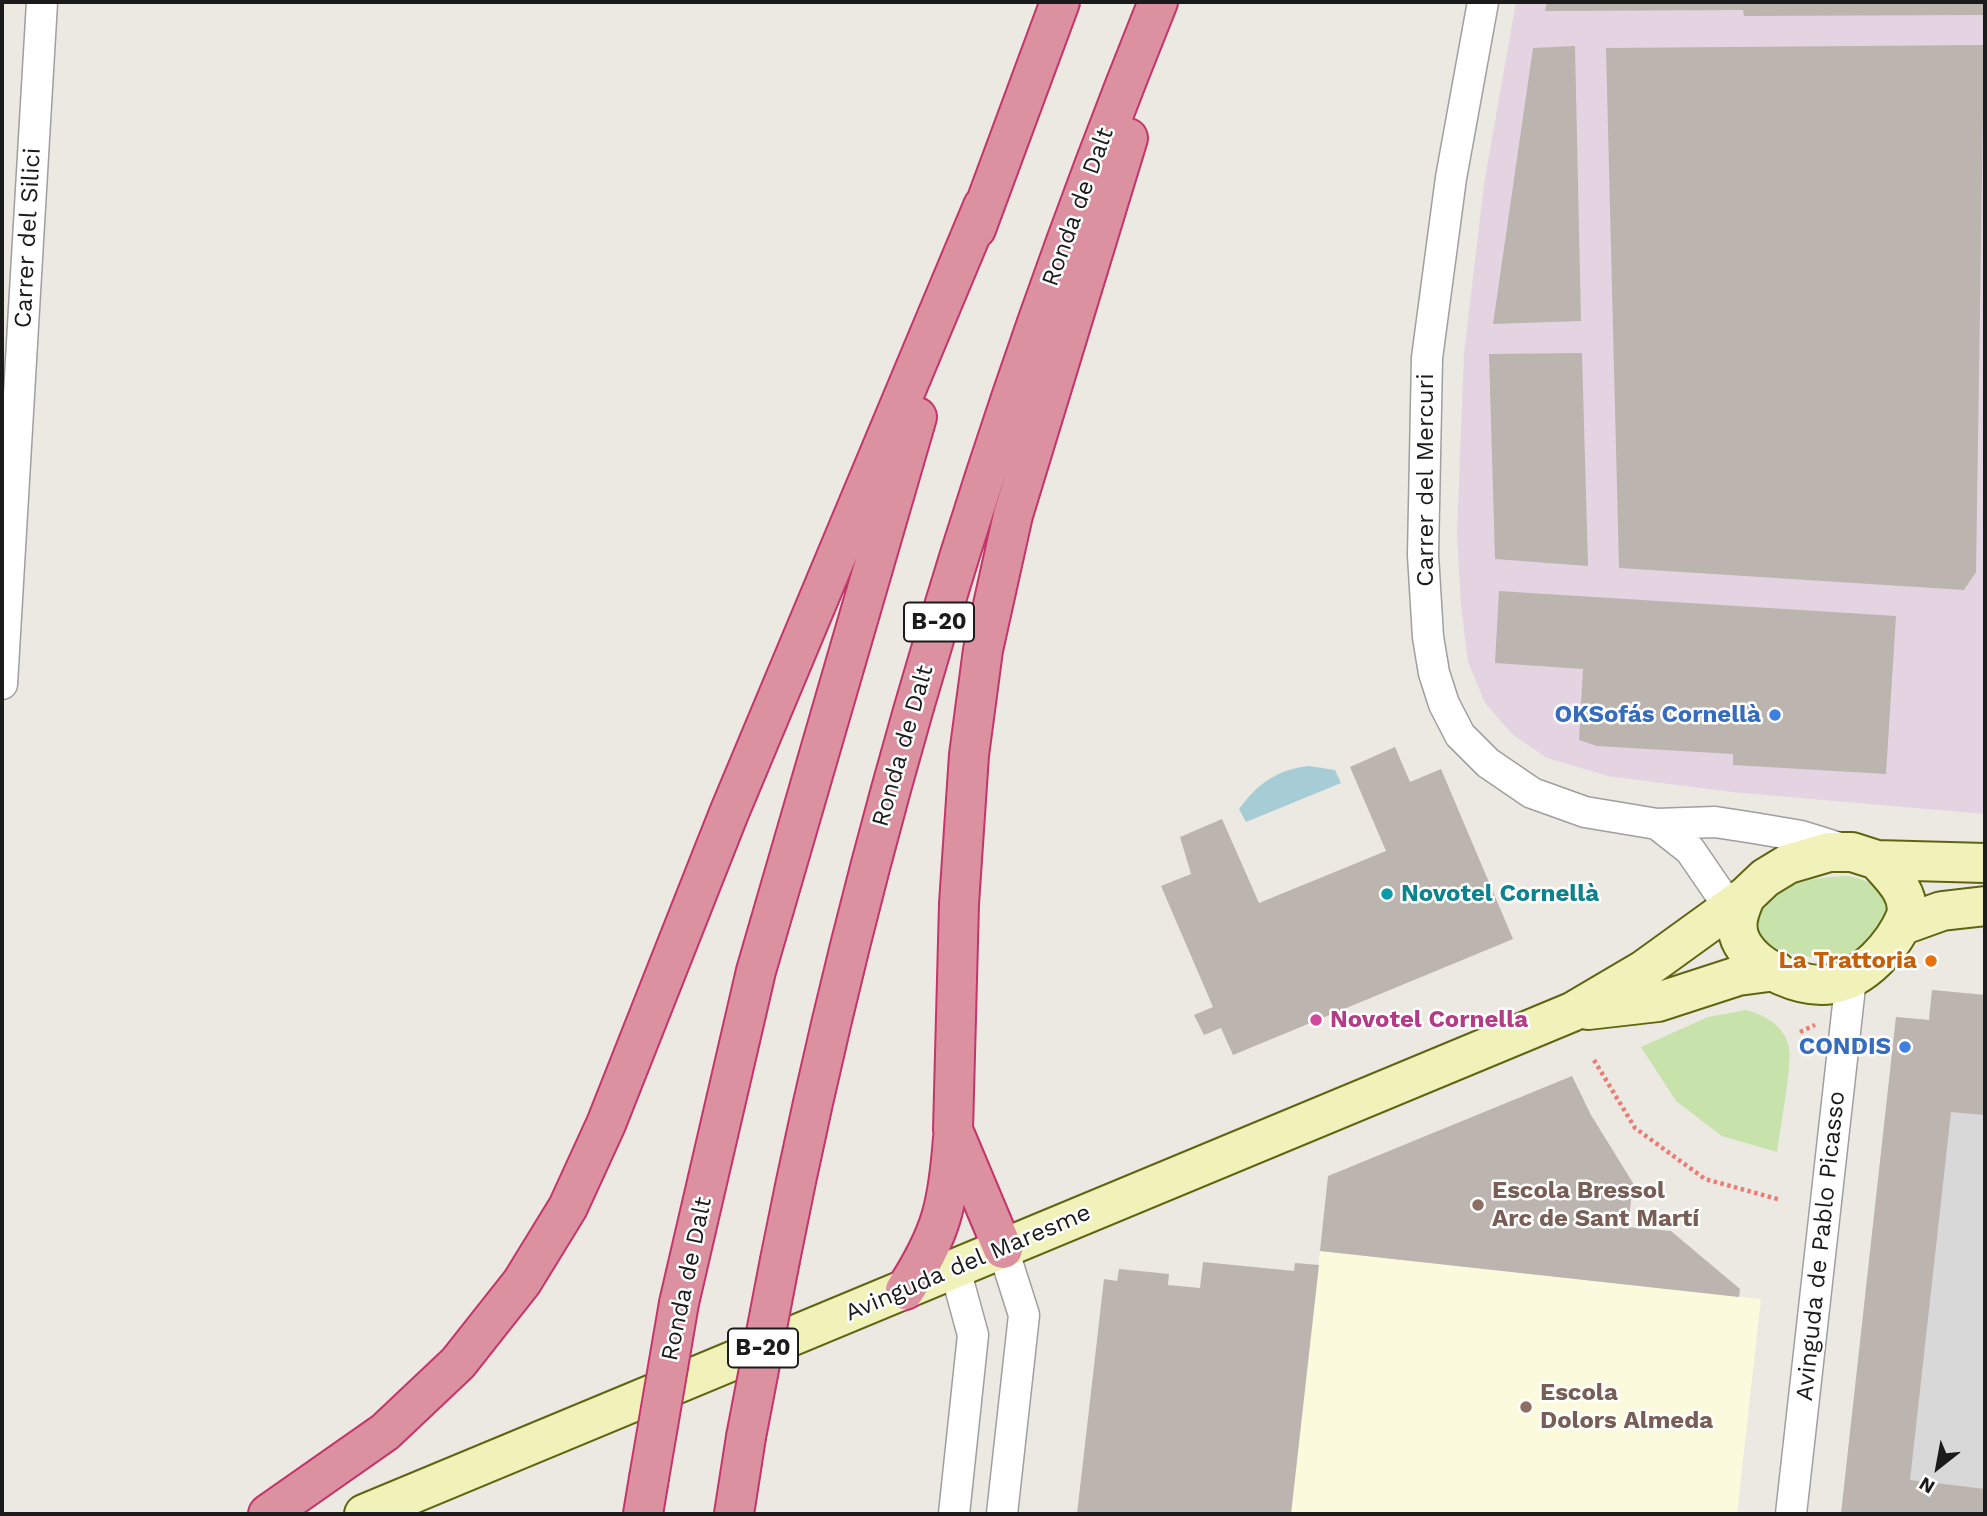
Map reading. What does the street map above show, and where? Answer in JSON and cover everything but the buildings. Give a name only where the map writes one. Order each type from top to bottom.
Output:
[{"type":"highway","name":"Ronda de Dalt","points":[[646,1496],[679,1303],[756,971],[892,497],[983,206],[1060,2]]},
{"type":"highway","name":"Ronda de Dalt","points":[[734,1514],[780,1260],[832,1017],[933,640],[1044,300],[1105,133],[1158,2]]},
{"type":"highway","points":[[905,1290],[927,1256],[944,1215],[953,1130],[962,842],[969,755],[985,637],[1013,515],[1170,2]]},
{"type":"highway","points":[[268,1514],[385,1432],[458,1363],[489,1328],[522,1282],[568,1207],[606,1124],[734,800],[983,206]]},
{"type":"highway","points":[[953,1130],[1003,1249]]},
{"type":"main road","points":[[1572,1012],[1645,969],[1737,907],[1765,878],[1788,864],[1829,852],[1985,863]]},
{"type":"main road","points":[[1737,907],[1741,942],[1755,959],[1776,971],[1809,983],[1831,984],[1851,978],[1868,966],[1903,925],[1908,907],[1903,892],[1865,856]]},
{"type":"main road","points":[[1903,925],[1942,911],[1985,906]]},
{"type":"main road","points":[[1572,1012],[1658,1002],[1738,976],[1776,971]]},
{"type":"main road","name":"Avinguda del Maresme","points":[[364,1514],[1572,1012]]},
{"type":"street","name":"Carrer del Silici","points":[[2,684],[6,549],[42,2]]},
{"type":"street","name":"Carrer del Mercuri","points":[[1483,2],[1451,177],[1427,358],[1423,555],[1428,637],[1434,673],[1444,704],[1460,735],[1488,763],[1532,793],[1585,812],[1657,824],[1715,822],[1754,828],[1801,836],[1865,856]]},
{"type":"street","name":"Carrer del Mercuri","points":[[1657,824],[1690,850],[1737,907]]},
{"type":"street","name":"Avinguda de Pablo Picasso","points":[[1791,1514],[1851,978]]},
{"type":"street","points":[[1002,1514],[1024,1315],[1003,1249]]},
{"type":"street","points":[[954,1514],[973,1335],[955,1269]]},
{"type":"path","points":[[1594,1060],[1635,1128],[1705,1179],[1781,1200]]},
{"type":"shaded area","points":[[1516,2],[1985,2],[1985,814],[1731,792],[1608,776],[1547,758],[1512,734],[1485,703],[1468,662],[1461,606],[1457,533],[1464,354],[1484,184]]},
{"type":"shaded area","points":[[1932,990],[1985,995],[1985,1514],[1841,1514],[1896,1017],[1929,1020]]},
{"type":"shaded area","name":"Escola Dolors Almeda","points":[[1320,1251],[1761,1299],[1737,1514],[1291,1514]]},
{"type":"green space","points":[[1848,876],[1876,888],[1884,898],[1890,914],[1865,949],[1833,958],[1803,956],[1775,947],[1764,940],[1757,930],[1757,919],[1764,905],[1781,890],[1814,879]]},
{"type":"green space","points":[[1746,1010],[1760,1015],[1779,1028],[1789,1048],[1777,1152],[1722,1136],[1676,1101],[1641,1047],[1708,1017]]},
{"type":"water","points":[[1309,766],[1335,770],[1341,783],[1246,822],[1239,809],[1253,792],[1278,774]]},
{"type":"place","name":"OKSofás Cornellà","points":[[1775,715]]},
{"type":"place","name":"Novotel Cornellà","points":[[1387,894]]},
{"type":"place","name":"La Trattoria","points":[[1931,961]]},
{"type":"place","name":"Novotel Cornella","points":[[1316,1020]]},
{"type":"place","name":"CONDIS","points":[[1905,1047]]},
{"type":"place","name":"Escola Bressol Arc de Sant Martí","points":[[1478,1205]]},
{"type":"place","name":"Escola Dolors Almeda","points":[[1526,1407]]}]
